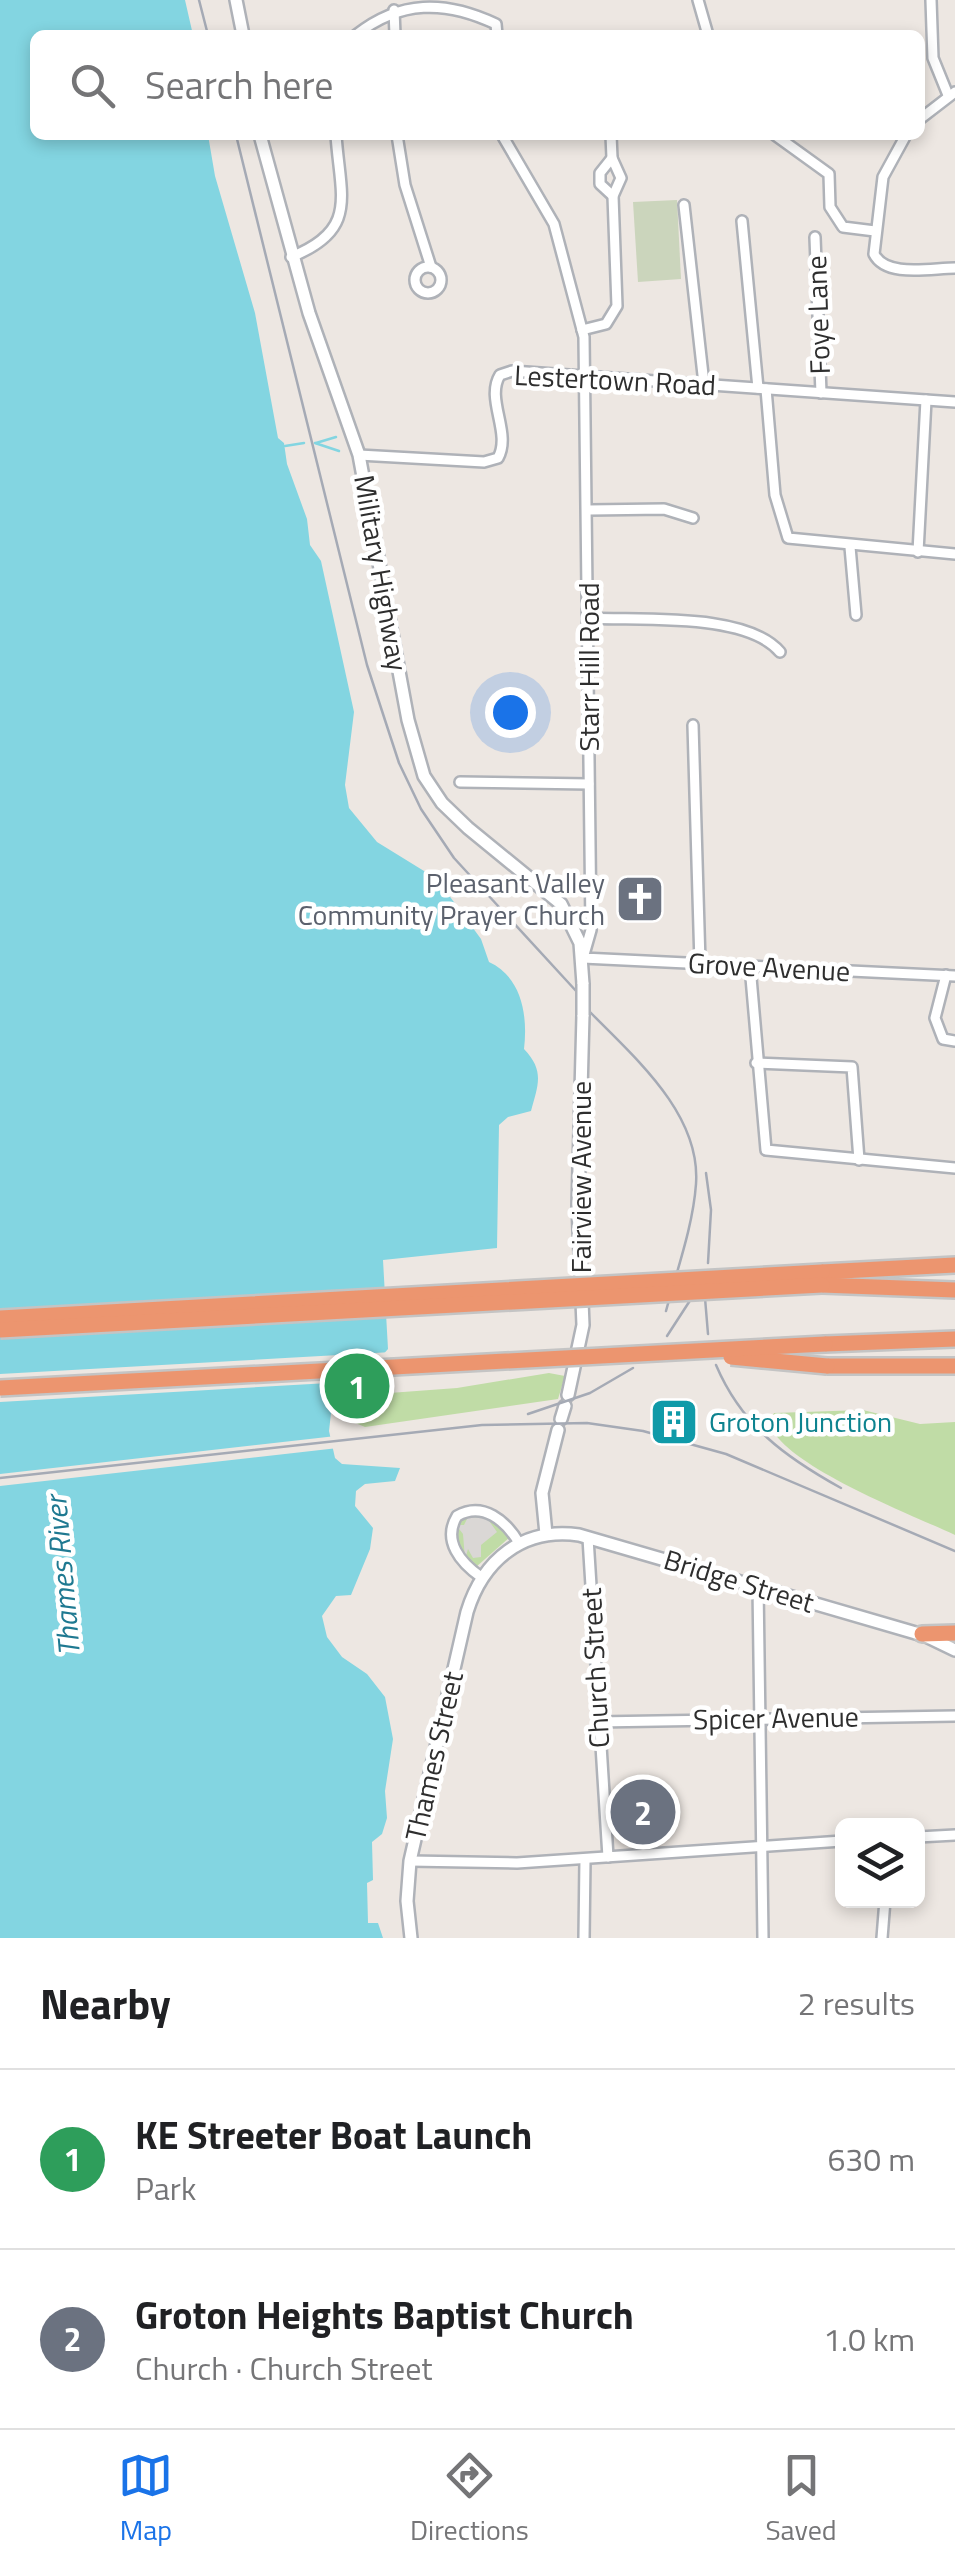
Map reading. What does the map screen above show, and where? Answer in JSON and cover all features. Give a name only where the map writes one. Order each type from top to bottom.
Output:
[{"type":"highway","points":[[900,1269],[955,1255]]},
{"type":"highway","points":[[0,1330],[822,1279],[955,1265]]},
{"type":"highway","points":[[0,1318],[822,1279],[955,1290]]},
{"type":"highway","points":[[0,1388],[955,1339]]},
{"type":"highway","points":[[658,1352],[827,1366],[955,1363]]},
{"type":"highway","points":[[922,1634],[955,1633]]},
{"type":"street","points":[[236,0],[241,30]]},
{"type":"street","points":[[698,0],[707,30]]},
{"type":"street","points":[[925,115],[952,94],[933,58],[932,0]]},
{"type":"street","points":[[364,30],[394,10],[414,4],[448,6],[496,24],[496,30]]},
{"type":"street","points":[[394,10],[395,30]]},
{"type":"street","name":"Military Highway","points":[[261,140],[292,256],[360,455],[408,720],[424,776],[442,804],[561,904],[583,958]]},
{"type":"street","points":[[292,256],[327,240],[342,215],[336,140]]},
{"type":"street","points":[[398,140],[404,185],[431,267]]},
{"type":"street","name":"Starr Hill Road","points":[[505,140],[554,224],[582,330],[590,510],[591,938],[583,958]]},
{"type":"street","points":[[582,330],[602,327],[616,314],[613,196],[621,178],[612,158],[610,140]]},
{"type":"street","points":[[783,140],[829,174],[834,219],[854,231],[874,231]]},
{"type":"street","points":[[903,140],[883,177],[874,254],[882,266],[955,268]]},
{"type":"street","points":[[612,158],[600,173],[600,184],[613,196]]},
{"type":"street","points":[[684,205],[704,384]]},
{"type":"street","points":[[742,221],[776,495],[788,538],[850,547],[955,554]]},
{"type":"street","name":"Foye Lane","points":[[815,238],[822,393]]},
{"type":"street","name":"Lestertown Road","points":[[360,455],[492,461],[503,446],[495,385],[500,374],[585,376],[955,402]]},
{"type":"street","points":[[918,552],[926,400]]},
{"type":"street","points":[[590,510],[664,508],[694,518]]},
{"type":"street","points":[[850,547],[856,614]]},
{"type":"street","points":[[589,618],[697,623],[755,632],[780,652]]},
{"type":"street","points":[[693,726],[700,963]]},
{"type":"street","points":[[460,782],[589,784]]},
{"type":"street","name":"Grove Avenue","points":[[583,958],[950,976]]},
{"type":"street","name":"Fairview Avenue","points":[[546,1534],[542,1488],[583,1325],[578,1206],[583,958]]},
{"type":"street","points":[[750,966],[766,1150],[955,1168]]},
{"type":"street","points":[[950,976],[934,1018],[943,1039],[955,1041]]},
{"type":"street","points":[[756,1064],[852,1067],[860,1160]]},
{"type":"street","points":[[481,1578],[455,1548],[451,1530],[457,1516],[476,1510],[493,1515],[520,1542]]},
{"type":"street","name":"Bridge Street","points":[[481,1578],[520,1542],[546,1534],[588,1538],[922,1634],[955,1650]]},
{"type":"street","name":"Church Street","points":[[588,1538],[596,1722],[608,1857]]},
{"type":"street","name":"Thames Street","points":[[411,1938],[407,1901],[410,1861],[467,1612],[481,1578]]},
{"type":"street","points":[[758,1586],[763,1938]]},
{"type":"street","name":"Spicer Avenue","points":[[596,1722],[955,1716]]},
{"type":"street","points":[[925,1837],[955,1835]]},
{"type":"street","points":[[410,1861],[504,1864],[835,1841]]},
{"type":"street","points":[[584,1938],[586,1859]]},
{"type":"street","points":[[882,1938],[884,1908]]},
{"type":"green space","points":[[677,200],[681,279],[638,282],[633,202]]},
{"type":"green space","points":[[549,1373],[565,1376],[558,1399],[365,1427],[346,1419],[343,1412],[347,1404],[360,1400],[349,1396],[457,1388]]},
{"type":"green space","points":[[863,1410],[920,1424],[955,1422],[955,1535],[823,1472],[779,1439],[769,1423],[774,1413]]},
{"type":"green space","points":[[468,1515],[497,1520],[510,1537],[476,1567],[457,1540],[457,1526]]},
{"type":"shaded area","points":[[468,1517],[487,1518],[497,1532],[481,1545],[481,1557],[473,1558],[468,1549],[465,1559],[463,1534],[456,1525],[464,1525]]},
{"type":"water","name":"Thames River","points":[[0,0],[185,0],[192,30],[30,30],[30,140],[209,140],[215,176],[255,313],[278,438],[284,443],[287,464],[307,519],[310,545],[321,561],[354,712],[345,785],[349,808],[377,842],[437,879],[481,939],[489,962],[516,987],[525,1024],[524,1049],[535,1064],[537,1086],[531,1111],[508,1117],[499,1125],[497,1248],[383,1260],[388,1349],[331,1413],[329,1431],[335,1458],[342,1464],[400,1468],[395,1481],[365,1484],[356,1491],[355,1506],[373,1528],[370,1549],[351,1595],[336,1596],[322,1616],[327,1637],[342,1657],[367,1674],[385,1697],[393,1739],[385,1791],[387,1818],[382,1834],[372,1842],[373,1880],[367,1883],[368,1923],[378,1923],[383,1938],[0,1938]]},
{"type":"pier","points":[[392,1352],[364,1381],[0,1402],[0,1374]]},
{"type":"pier","points":[[336,1436],[338,1448],[0,1486],[0,1474]]},
{"type":"waterway","points":[[316,443],[336,437]]},
{"type":"waterway","points":[[285,446],[304,443]]},
{"type":"waterway","points":[[315,443],[339,451]]},
{"type":"railway","points":[[199,0],[207,30]]},
{"type":"railway","points":[[237,140],[367,665],[399,763],[421,809],[454,858],[577,992]]},
{"type":"railway","points":[[590,1012],[662,1089],[677,1111],[695,1158],[692,1216],[666,1311]]},
{"type":"railway","points":[[706,1173],[711,1210],[708,1263]]},
{"type":"railway","points":[[705,1298],[708,1334]]},
{"type":"railway","points":[[667,1336],[691,1299]]},
{"type":"railway","points":[[716,1365],[739,1406],[767,1438],[841,1488]]},
{"type":"railway","points":[[528,1414],[590,1393],[633,1368]]},
{"type":"railway","points":[[0,1478],[482,1425],[587,1423],[643,1431],[726,1454],[955,1551]]},
{"type":"place","name":"Pleasant Valley Community Prayer Church","points":[[640,899]]},
{"type":"place","name":"KE Streeter Boat Launch","points":[[357,1386]]},
{"type":"place","name":"Groton Junction","points":[[674,1422]]},
{"type":"place","name":"Groton Heights Baptist Church","points":[[643,1812]]}]
